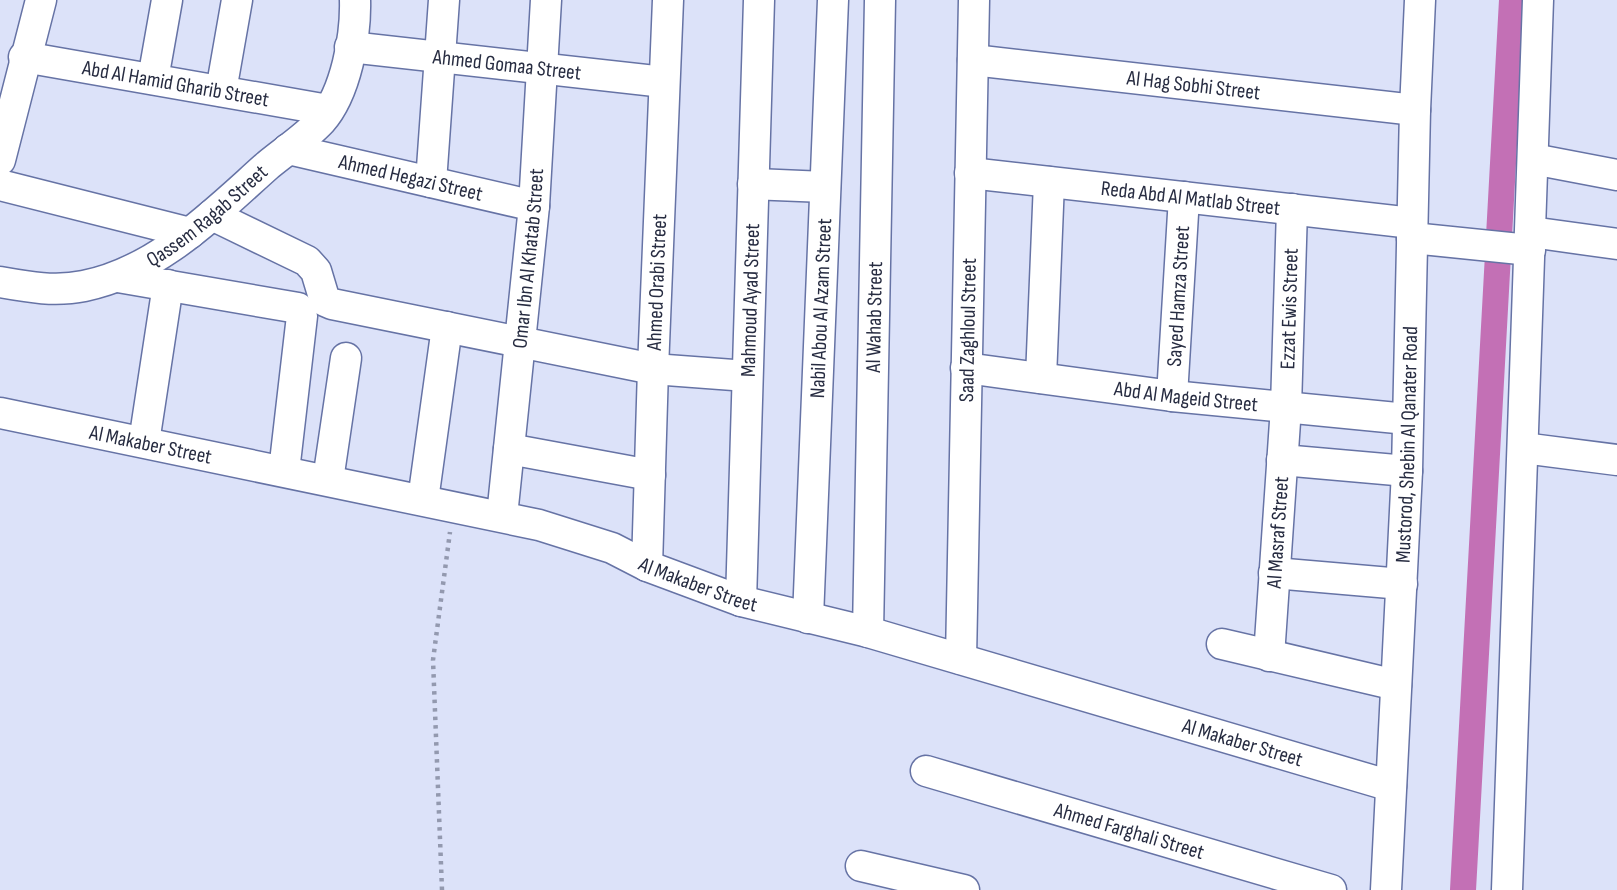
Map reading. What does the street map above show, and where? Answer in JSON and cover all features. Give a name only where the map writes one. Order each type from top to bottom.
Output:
[{"type":"street","points":[[0,160],[16,61],[41,0]]},
{"type":"street","points":[[153,79],[167,0]]},
{"type":"street","points":[[220,91],[237,0]]},
{"type":"street","name":"Qassem Ragab Street","points":[[0,282],[45,290],[83,287],[118,277],[143,266],[201,224],[321,121],[342,79],[351,47],[355,0]]},
{"type":"street","points":[[431,182],[444,0]]},
{"type":"street","name":"Omar Ibn Al Khatab Street","points":[[502,516],[534,206],[545,0]]},
{"type":"street","name":"Ahmed Orabi Street","points":[[647,566],[668,0]]},
{"type":"street","name":"Mahmoud Ayad Street","points":[[741,601],[759,0]]},
{"type":"street","name":"Nabil Abou Al Azam Street","points":[[808,618],[832,0]]},
{"type":"street","name":"Al Wahab Street","points":[[868,632],[880,0]]},
{"type":"street","name":"Saad Zaghloul Street","points":[[961,659],[974,0]]},
{"type":"street","name":"Mustorod, Shebin Al Qanater Road","points":[[1386,890],[1418,234],[1415,110],[1420,0]]},
{"type":"street","points":[[1507,890],[1523,448],[1524,243],[1533,159],[1538,0]]},
{"type":"street","name":"Ahmed Gomaa Street","points":[[351,47],[664,82]]},
{"type":"street","name":"Al Hag Sobhi Street","points":[[973,60],[1415,110]]},
{"type":"street","name":"Abd Al Hamid Gharib Street","points":[[16,61],[153,79],[328,110]]},
{"type":"street","name":"Ahmed Hegazi Street","points":[[288,149],[534,206]]},
{"type":"street","points":[[1533,159],[1617,175]]},
{"type":"street","name":"Reda Abd Al Matlab Street","points":[[970,173],[1292,209],[1418,234],[1524,243],[1617,244]]},
{"type":"street","points":[[1041,378],[1049,182]]},
{"type":"street","points":[[753,184],[825,187]]},
{"type":"street","points":[[0,186],[201,224],[307,261],[316,271],[325,301],[653,369],[747,376]]},
{"type":"street","name":"Sayed Hamza Street","points":[[1172,396],[1184,197]]},
{"type":"street","name":"Ezzat Ewis Street","points":[[1286,407],[1292,209]]},
{"type":"street","points":[[118,277],[296,306],[302,316],[284,471]]},
{"type":"street","points":[[144,442],[168,285]]},
{"type":"street","points":[[423,500],[447,327]]},
{"type":"street","points":[[328,480],[346,358]]},
{"type":"street","name":"Abd Al Mageid Street","points":[[966,368],[1172,396],[1407,419]]},
{"type":"street","name":"Al Masraf Street","points":[[1269,656],[1286,407]]},
{"type":"street","name":"Al Makaber Street","points":[[0,413],[539,525],[612,548],[647,566],[741,601],[868,632],[1391,786]]},
{"type":"street","points":[[1523,448],[1617,460]]},
{"type":"street","points":[[509,449],[650,475]]},
{"type":"street","points":[[1282,460],[1407,471]]},
{"type":"street","points":[[1274,573],[1402,584]]},
{"type":"street","points":[[1222,644],[1396,685]]},
{"type":"street","name":"Ahmed Farghali Street","points":[[926,771],[1331,890]]},
{"type":"street","points":[[861,866],[964,890]]},
{"type":"path","points":[[442,890],[433,660],[454,506]]},
{"type":"waterway","points":[[1463,890],[1512,0]]}]
